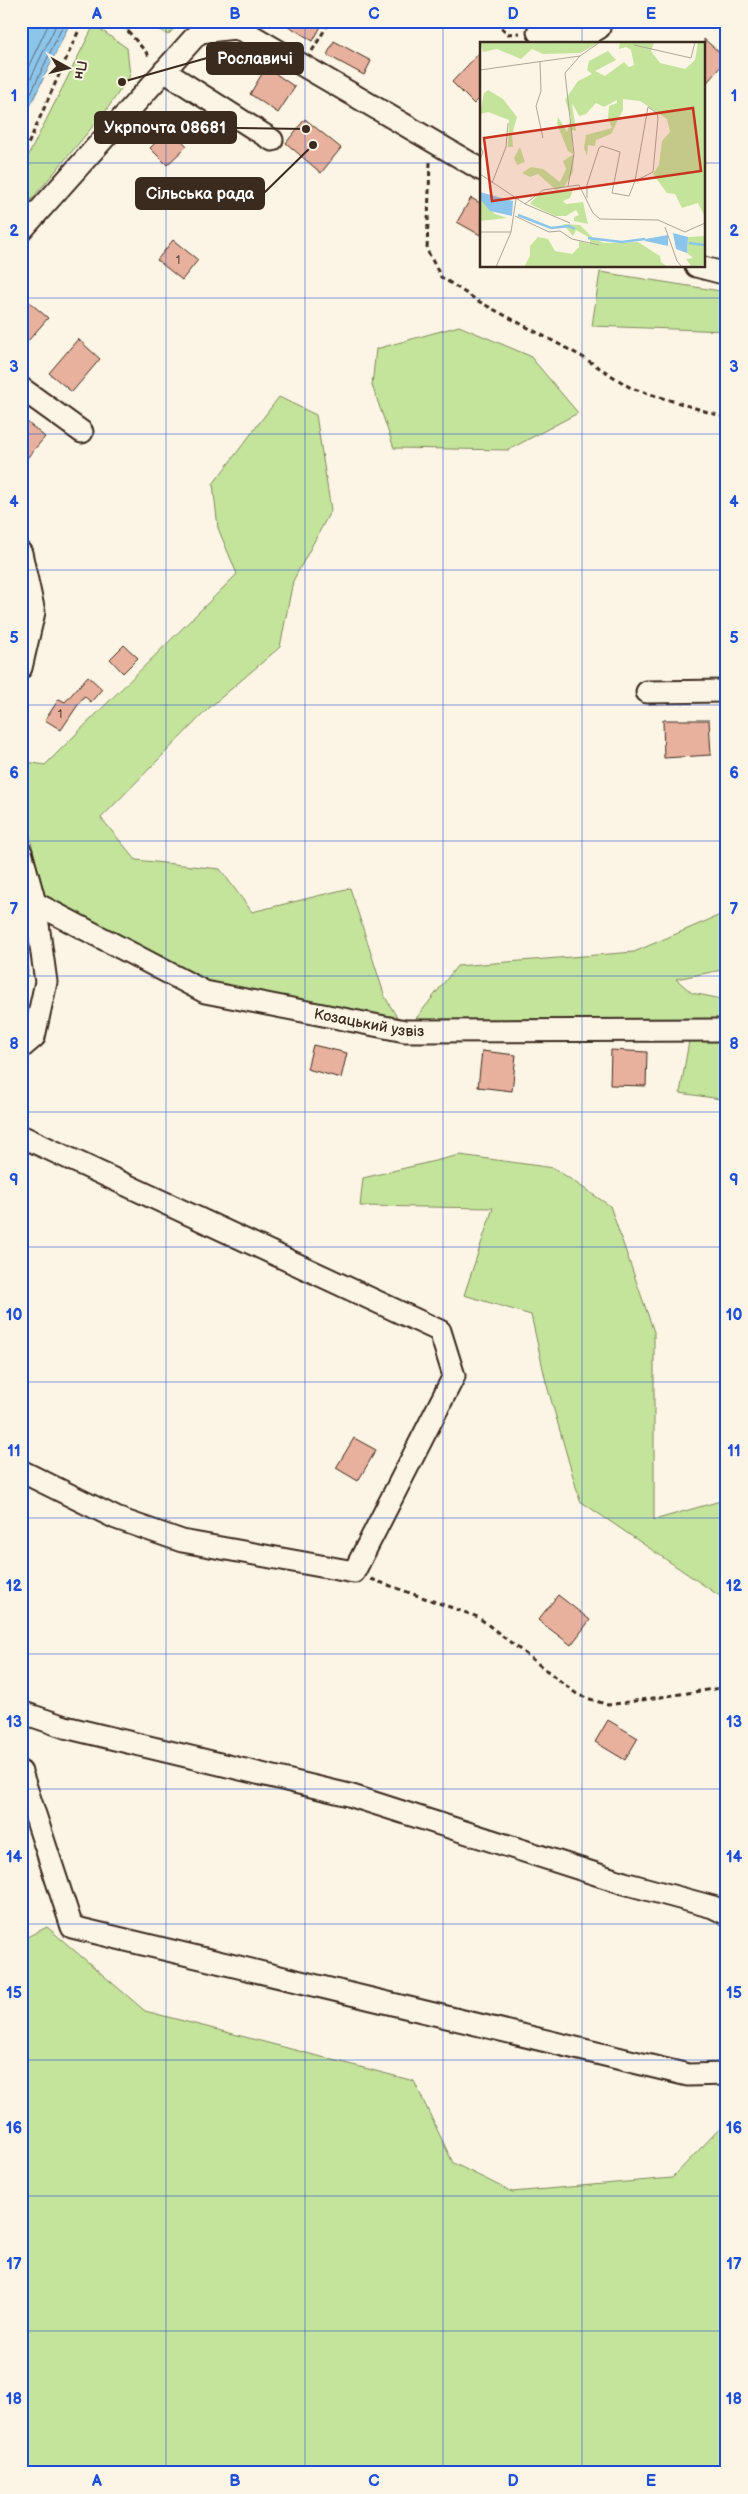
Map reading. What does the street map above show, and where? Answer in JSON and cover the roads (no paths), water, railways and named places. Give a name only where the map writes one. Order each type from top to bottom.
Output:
[{"type":"street","points":[[538,32],[587,34],[599,28],[595,21]]},
{"type":"street","points":[[21,231],[205,26],[239,25],[244,31],[480,169]]},
{"type":"street","points":[[164,71],[272,140]]},
{"type":"street","points":[[704,268],[727,274]]},
{"type":"street","points":[[21,388],[82,432]]},
{"type":"street","points":[[21,552],[34,612],[21,668]]},
{"type":"street","points":[[647,692],[727,690]]},
{"type":"street","points":[[21,852],[35,903],[46,982],[34,1037],[21,1048]]},
{"type":"street","name":"Козацький узвіз","points":[[35,903],[205,992],[405,1031],[727,1030]]},
{"type":"street","points":[[21,1136],[440,1330],[454,1376],[354,1572],[182,1541],[116,1518],[21,1471]]},
{"type":"street","points":[[21,1712],[74,1729],[349,1795],[624,1884],[713,1907],[727,1914]]},
{"type":"street","points":[[21,1772],[72,1926],[688,2075],[727,2074]]},
{"type":"water","points":[[21,21],[71,21],[21,125]]},
{"type":"place","name":"Рославичі","points":[[122,82]]},
{"type":"place","name":"Укрпочта 08681","points":[[306,129]]},
{"type":"place","name":"Сільська рада","points":[[313,145]]}]
